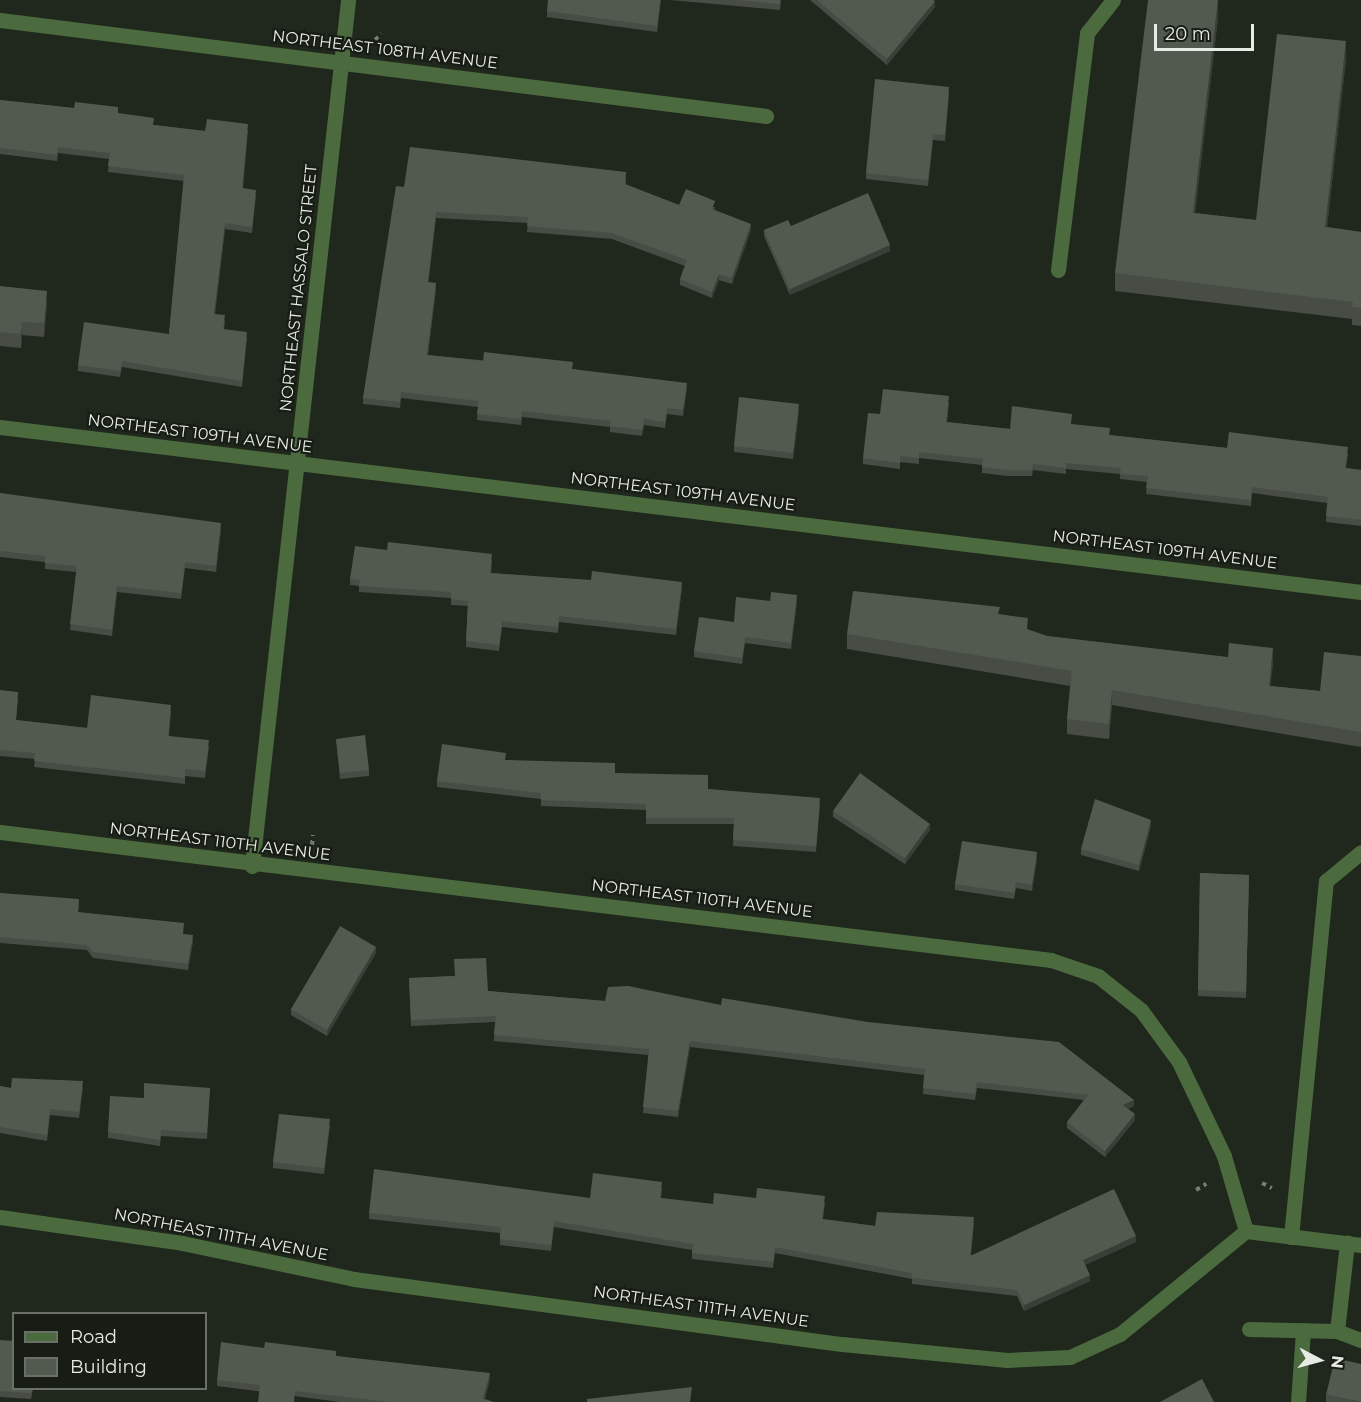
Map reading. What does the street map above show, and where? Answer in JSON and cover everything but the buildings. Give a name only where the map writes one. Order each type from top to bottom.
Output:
[{"type":"street","name":"NORTHEAST HASSALO STREET","points":[[252,866],[348,0]]},
{"type":"street","points":[[1058,270],[1088,33],[1113,0]]},
{"type":"street","name":"NORTHEAST 108TH AVENUE","points":[[0,20],[766,116]]},
{"type":"street","name":"NORTHEAST 109TH AVENUE","points":[[0,427],[1361,592]]},
{"type":"street","name":"NORTHEAST 110TH AVENUE","points":[[0,832],[252,866],[1051,960],[1098,976],[1141,1010],[1179,1062],[1233,1177],[1246,1232]]},
{"type":"street","points":[[1292,1237],[1326,881],[1361,852]]},
{"type":"street","name":"NORTHEAST 111TH AVENUE","points":[[0,1217],[182,1243],[366,1281],[842,1344],[1007,1360],[1070,1357],[1120,1334],[1246,1232]]},
{"type":"street","points":[[1246,1232],[1354,1244],[1337,1332]]},
{"type":"street","points":[[1249,1329],[1337,1332],[1361,1340]]},
{"type":"street","points":[[1299,1402],[1303,1330]]},
{"type":"path","points":[[375,40],[382,34]]},
{"type":"path","points":[[312,845],[313,835]]},
{"type":"path","points":[[1262,1183],[1272,1188]]}]
